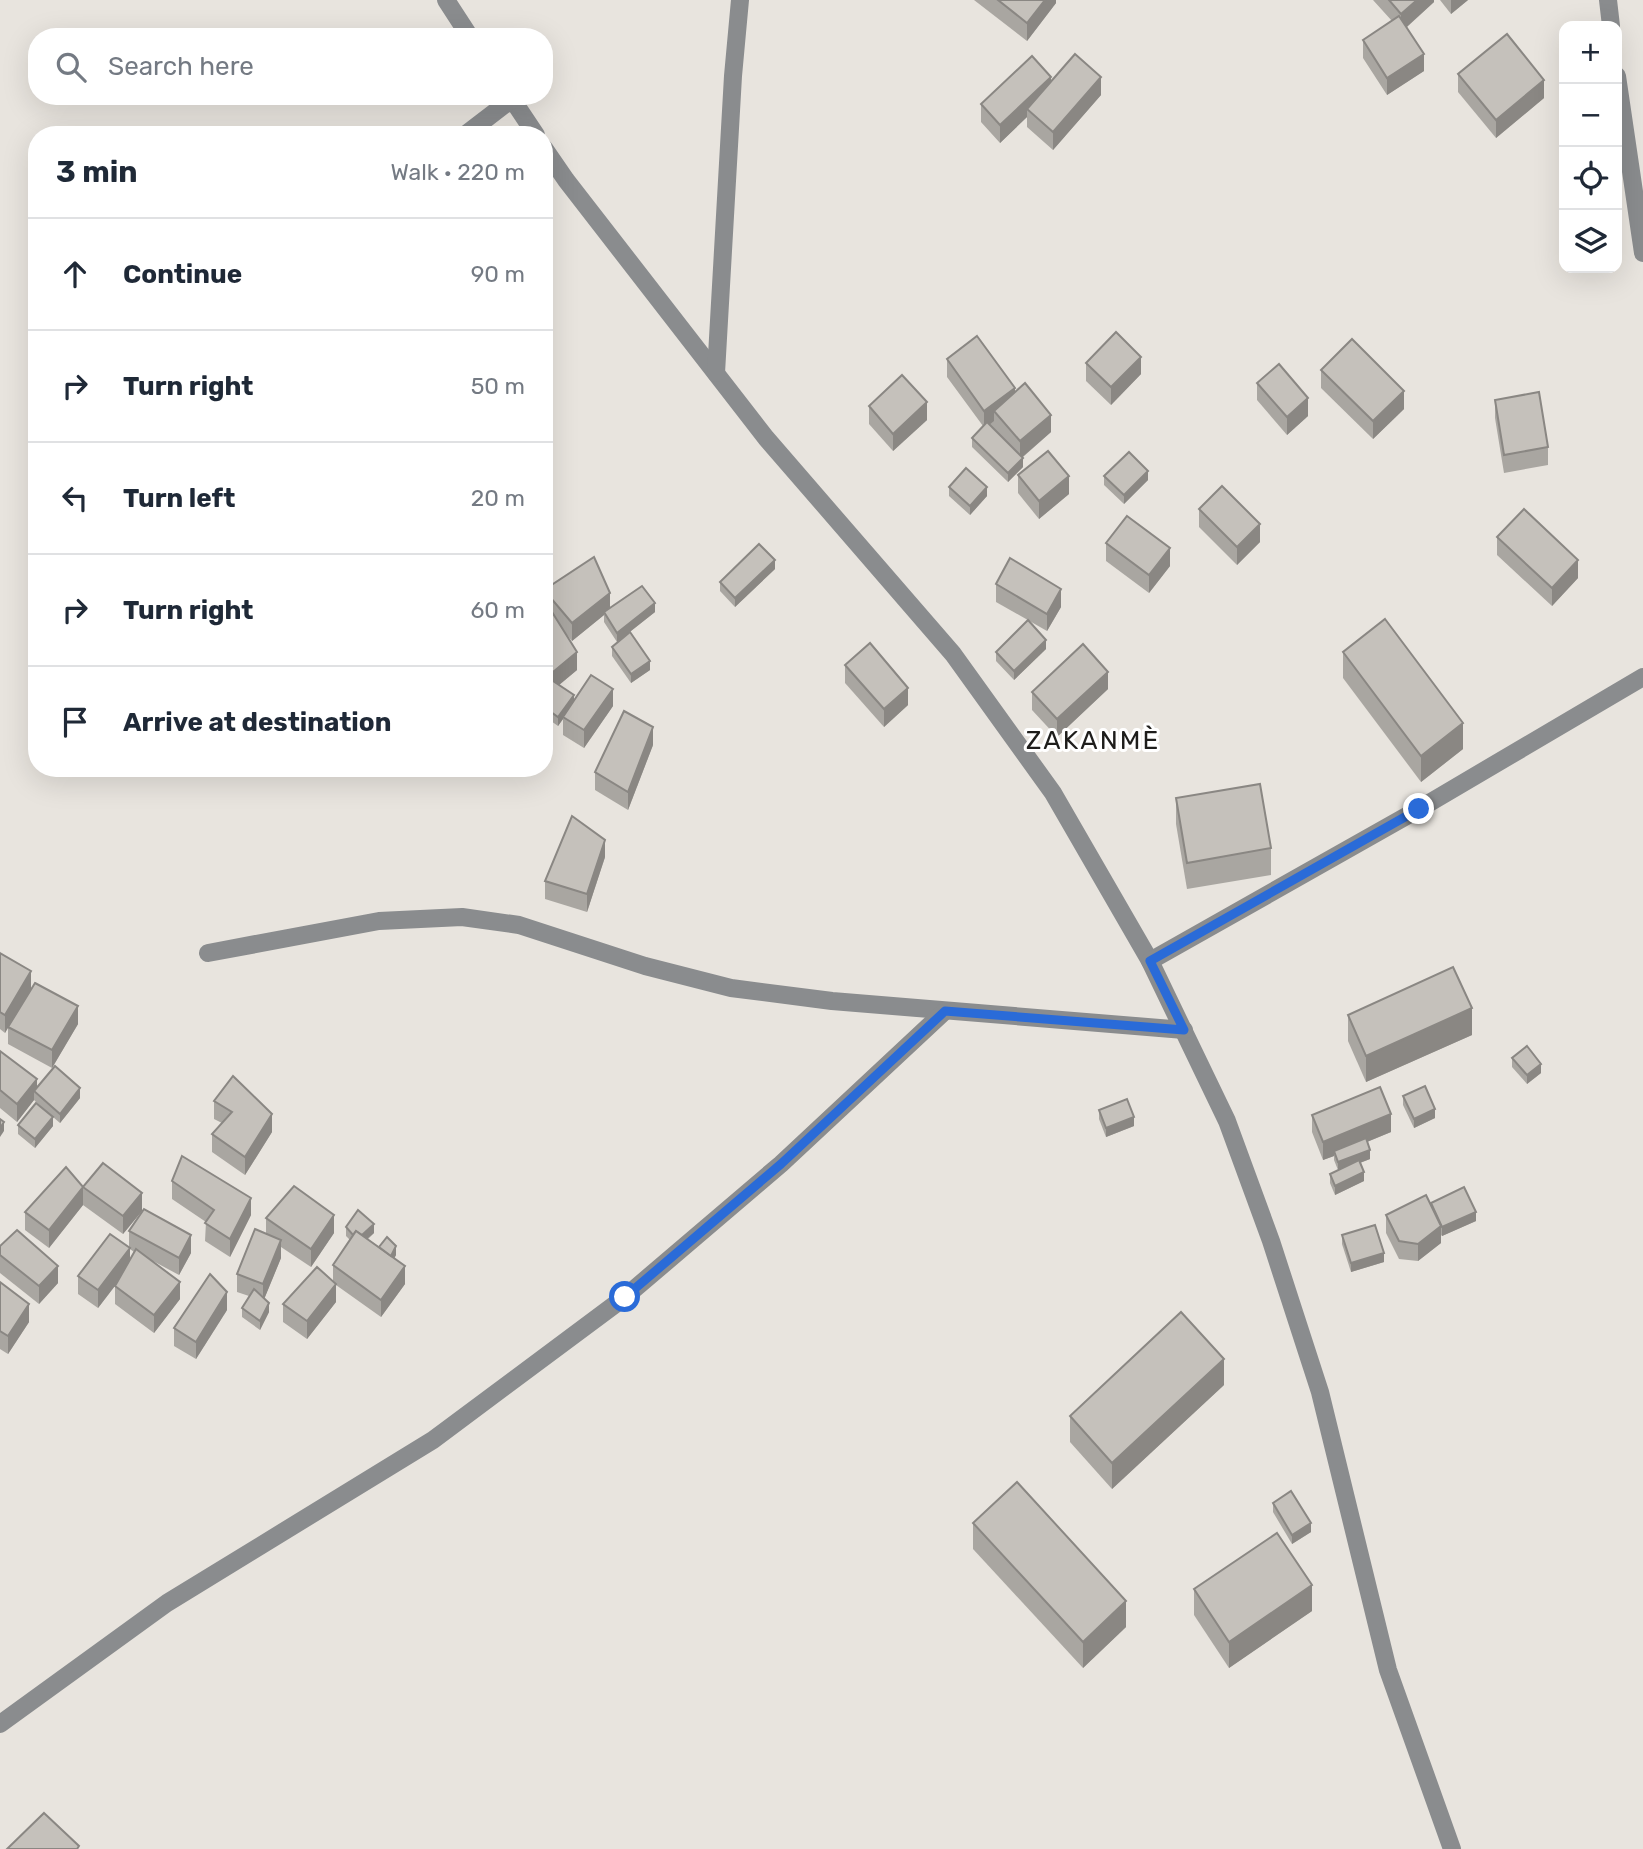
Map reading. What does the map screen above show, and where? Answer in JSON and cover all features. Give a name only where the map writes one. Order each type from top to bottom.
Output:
[{"type":"street","points":[[446,0],[465,28]]},
{"type":"street","points":[[716,373],[732,90],[740,0]]},
{"type":"street","points":[[1608,0],[1610,21]]},
{"type":"street","points":[[1618,84],[1643,253]]},
{"type":"street","points":[[476,126],[502,105]]},
{"type":"street","points":[[516,105],[530,126]]},
{"type":"street","points":[[553,161],[766,438],[953,654],[1053,793],[1150,961],[1227,1121],[1275,1254],[1320,1392],[1388,1670],[1452,1849]]},
{"type":"street","points":[[1150,961],[1419,809],[1643,677]]},
{"type":"street","points":[[208,953],[379,922],[463,917],[519,925],[645,966],[732,988],[832,1001],[1184,1030]]},
{"type":"street","points":[[0,1724],[167,1603],[433,1440],[625,1297],[781,1164],[945,1011]]},
{"type":"building","points":[[998,0],[1045,0],[1027,23]]},
{"type":"building","points":[[1389,0],[1417,0],[1401,14]]},
{"type":"building","points":[[1399,16],[1424,54],[1387,78],[1363,40]]},
{"type":"building","points":[[1507,34],[1544,80],[1496,120],[1458,74]]},
{"type":"building","points":[[1075,54],[1101,77],[1053,132],[1027,109]]},
{"type":"building","points":[[1032,56],[1051,77],[1000,125],[981,104]]},
{"type":"building","points":[[1116,332],[1141,357],[1111,387],[1086,363]]},
{"type":"building","points":[[977,336],[1015,388],[984,411],[947,359]]},
{"type":"building","points":[[1352,339],[1404,391],[1373,421],[1321,370]]},
{"type":"building","points":[[1279,364],[1308,398],[1287,417],[1257,383]]},
{"type":"building","points":[[902,375],[927,402],[893,434],[869,406]]},
{"type":"building","points":[[1025,383],[1051,415],[1020,441],[994,411]]},
{"type":"building","points":[[1539,392],[1548,447],[1504,455],[1495,400]]},
{"type":"building","points":[[987,422],[1023,458],[1008,473],[972,438]]},
{"type":"building","points":[[1048,451],[1069,476],[1039,501],[1018,475]]},
{"type":"building","points":[[1129,452],[1148,471],[1124,495],[1104,476]]},
{"type":"building","points":[[966,468],[987,487],[970,506],[949,487]]},
{"type":"building","points":[[1222,486],[1260,524],[1237,547],[1199,509]]},
{"type":"building","points":[[1524,509],[1578,560],[1552,588],[1497,537]]},
{"type":"building","points":[[1127,516],[1170,548],[1149,575],[1106,543]]},
{"type":"building","points":[[759,544],[775,560],[735,598],[720,582]]},
{"type":"building","points":[[594,557],[610,593],[572,623],[553,601],[553,584]]},
{"type":"building","points":[[1010,558],[1061,589],[1047,614],[996,584]]},
{"type":"building","points":[[642,586],[655,603],[617,633],[604,612]]},
{"type":"building","points":[[553,614],[577,652],[553,672]]},
{"type":"building","points":[[1385,619],[1463,723],[1421,756],[1343,652]]},
{"type":"building","points":[[1028,620],[1046,640],[1014,671],[996,652]]},
{"type":"building","points":[[630,632],[650,661],[631,674],[612,647]]},
{"type":"building","points":[[870,643],[908,688],[884,709],[845,665]]},
{"type":"building","points":[[1083,644],[1108,672],[1057,719],[1032,692]]},
{"type":"building","points":[[591,675],[613,689],[584,730],[563,717]]},
{"type":"building","points":[[553,681],[574,695],[558,717],[553,713]]},
{"type":"building","points":[[624,711],[653,727],[628,792],[595,772]]},
{"type":"building","points":[[1260,784],[1271,848],[1187,863],[1176,798]]},
{"type":"building","points":[[572,816],[605,840],[587,894],[545,881]]},
{"type":"building","points":[[0,953],[31,971],[5,1015],[0,1012]]},
{"type":"building","points":[[1453,967],[1472,1008],[1366,1056],[1348,1015]]},
{"type":"building","points":[[35,983],[78,1006],[52,1050],[8,1027]]},
{"type":"building","points":[[1527,1046],[1541,1064],[1527,1075],[1512,1058]]},
{"type":"building","points":[[0,1051],[37,1079],[17,1104],[0,1090]]},
{"type":"building","points":[[55,1066],[80,1088],[60,1114],[34,1091]]},
{"type":"building","points":[[233,1076],[272,1114],[245,1157],[212,1134],[232,1112],[214,1101]]},
{"type":"building","points":[[1425,1086],[1435,1109],[1414,1119],[1403,1096]]},
{"type":"building","points":[[1380,1087],[1391,1114],[1323,1142],[1312,1115]]},
{"type":"building","points":[[1127,1099],[1134,1117],[1106,1128],[1099,1110]]},
{"type":"building","points":[[36,1103],[53,1117],[35,1139],[18,1125]]},
{"type":"building","points":[[1366,1138],[1370,1150],[1338,1162],[1334,1151]]},
{"type":"building","points":[[182,1156],[251,1198],[230,1239],[205,1223],[214,1210],[172,1181]]},
{"type":"building","points":[[1359,1160],[1364,1172],[1335,1186],[1330,1174]]},
{"type":"building","points":[[103,1163],[142,1193],[123,1216],[83,1187]]},
{"type":"building","points":[[66,1167],[83,1187],[49,1230],[25,1212]]},
{"type":"building","points":[[294,1186],[334,1215],[311,1249],[266,1218]]},
{"type":"building","points":[[1464,1187],[1476,1212],[1442,1227],[1431,1203]]},
{"type":"building","points":[[1426,1195],[1441,1226],[1418,1244],[1399,1241],[1386,1215]]},
{"type":"building","points":[[144,1209],[191,1235],[179,1258],[129,1231]]},
{"type":"building","points":[[358,1210],[374,1224],[362,1235],[356,1231],[353,1235],[346,1227]]},
{"type":"building","points":[[1375,1225],[1384,1253],[1351,1263],[1342,1235]]},
{"type":"building","points":[[255,1229],[281,1240],[263,1284],[237,1274]]},
{"type":"building","points":[[17,1230],[58,1266],[39,1286],[0,1255],[0,1246]]},
{"type":"building","points":[[356,1231],[405,1266],[381,1300],[333,1265]]},
{"type":"building","points":[[110,1234],[130,1248],[98,1290],[78,1276]]},
{"type":"building","points":[[387,1237],[396,1246],[391,1256],[379,1247]]},
{"type":"building","points":[[136,1249],[180,1282],[154,1315],[115,1286]]},
{"type":"building","points":[[317,1267],[336,1284],[307,1321],[283,1304]]},
{"type":"building","points":[[210,1274],[227,1292],[196,1342],[174,1328]]},
{"type":"building","points":[[0,1282],[29,1304],[8,1336],[0,1331]]},
{"type":"building","points":[[254,1289],[269,1303],[260,1321],[242,1308]]},
{"type":"building","points":[[1181,1312],[1224,1359],[1112,1463],[1070,1416]]},
{"type":"building","points":[[1017,1482],[1126,1601],[1083,1642],[973,1523]]},
{"type":"building","points":[[1291,1491],[1311,1523],[1292,1535],[1273,1503]]},
{"type":"building","points":[[1277,1533],[1312,1585],[1229,1642],[1194,1589]]},
{"type":"building","points":[[44,1813],[79,1846],[77,1849],[7,1849]]},
{"type":"district","name":"ZAKANMÈ","points":[[1093,740]]},
{"type":"route","points":[[625,1297],[781,1164],[945,1011],[1184,1030],[1150,961],[1419,809]]}]
